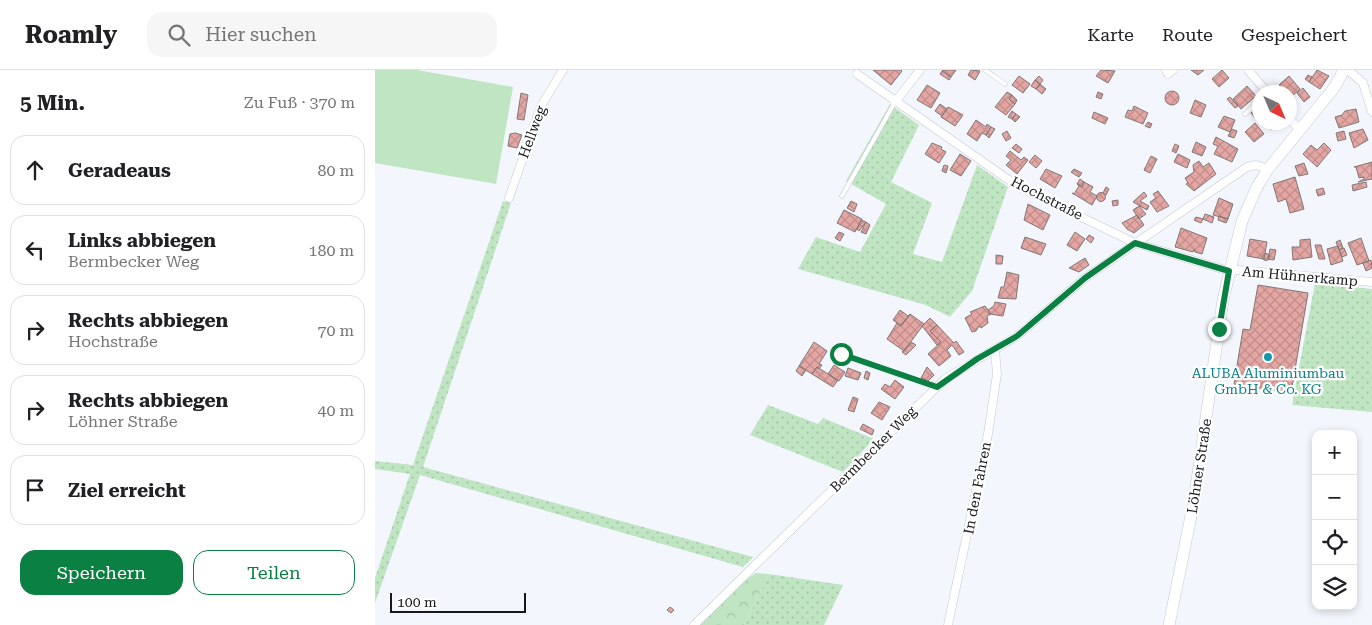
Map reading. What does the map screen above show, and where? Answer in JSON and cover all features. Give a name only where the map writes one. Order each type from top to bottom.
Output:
[{"type":"main road","name":"Löhner Straße","points":[[1169,625],[1194,501],[1229,271],[1242,221],[1257,187],[1268,169],[1334,88],[1344,70]]},
{"type":"street","name":"Hellweg","points":[[509,198],[541,106],[563,70]]},
{"type":"street","points":[[895,102],[920,70]]},
{"type":"street","points":[[1166,70],[1168,74],[1173,70]]},
{"type":"street","points":[[1248,70],[1261,85]]},
{"type":"street","points":[[1348,70],[1363,83],[1372,112]]},
{"type":"street","name":"Hochstraße","points":[[857,74],[895,102],[974,153],[1019,187],[1135,243],[1229,271]]},
{"type":"street","points":[[1297,127],[1300,130]]},
{"type":"street","name":"Bermbecker Weg","points":[[694,625],[937,387],[953,374],[1017,336],[1085,278],[1247,167],[1256,165],[1268,169]]},
{"type":"street","name":"Am Hühnerkamp","points":[[1229,271],[1238,270],[1372,282]]},
{"type":"street","name":"In den Fahren","points":[[948,625],[988,434],[997,374],[995,350]]},
{"type":"lane","points":[[985,70],[1005,84]]},
{"type":"lane","points":[[843,196],[895,102]]},
{"type":"lane","points":[[1245,114],[1252,108]]},
{"type":"lane","points":[[841,354],[937,387]]},
{"type":"green space","points":[[375,70],[417,70],[513,87],[496,184],[375,163]]},
{"type":"green space","points":[[890,104],[919,125],[891,182],[932,203],[913,254],[942,262],[977,165],[1008,187],[972,291],[950,317],[926,305],[798,269],[816,237],[860,252],[886,204],[846,181]]},
{"type":"green space","points":[[503,201],[511,203],[423,467],[753,557],[743,567],[420,475],[375,603],[375,578],[410,474],[375,469],[375,461],[413,465]]},
{"type":"green space","points":[[1315,283],[1372,289],[1372,412],[1292,405]]},
{"type":"green space","points":[[768,405],[818,424],[823,418],[874,439],[843,472],[750,435]]},
{"type":"green space","points":[[756,573],[769,574],[744,625],[700,625],[743,582]]},
{"type":"green space","points":[[769,574],[843,585],[824,625],[744,625]]},
{"type":"building","points":[[873,70],[901,70],[902,71],[891,85]]},
{"type":"building","points":[[942,70],[956,70],[951,77]]},
{"type":"building","points":[[971,70],[980,71],[975,80],[968,75]]},
{"type":"building","points":[[1101,70],[1115,71],[1108,83],[1096,76]]},
{"type":"building","points":[[1191,70],[1204,70],[1198,75]]},
{"type":"building","points":[[1222,70],[1229,78],[1219,87],[1212,79]]},
{"type":"building","points":[[1317,70],[1329,76],[1320,89],[1309,82]]},
{"type":"building","points":[[942,71],[951,77],[949,80],[940,74]]},
{"type":"building","points":[[1308,75],[1312,77],[1309,82],[1305,79]]},
{"type":"building","points":[[1019,76],[1030,84],[1023,93],[1012,85]]},
{"type":"building","points":[[1039,76],[1043,80],[1040,84],[1035,80]]},
{"type":"building","points":[[1289,76],[1297,85],[1279,85]]},
{"type":"building","points":[[1035,80],[1040,84],[1036,89],[1031,86]]},
{"type":"building","points":[[1040,84],[1046,89],[1042,94],[1036,89]]},
{"type":"building","points":[[927,85],[940,93],[931,108],[917,100]]},
{"type":"building","points":[[1247,86],[1252,92],[1252,99],[1241,109],[1233,99]]},
{"type":"building","points":[[1303,88],[1310,97],[1304,102],[1297,93]]},
{"type":"building","points":[[1172,91],[1177,93],[1179,98],[1177,103],[1172,105],[1167,103],[1165,98],[1167,93]]},
{"type":"building","points":[[1007,92],[1012,95],[1009,99],[1015,104],[1006,115],[995,107]]},
{"type":"building","points":[[1098,92],[1103,94],[1101,99],[1096,97]]},
{"type":"building","points":[[521,93],[528,95],[524,120],[517,119]]},
{"type":"building","points":[[1012,95],[1017,100],[1015,104],[1009,99]]},
{"type":"building","points":[[1230,97],[1238,106],[1235,108],[1227,99]]},
{"type":"building","points":[[1195,100],[1206,105],[1201,117],[1190,113]]},
{"type":"building","points":[[940,104],[947,109],[942,116],[935,111]]},
{"type":"building","points":[[1134,106],[1148,113],[1143,124],[1125,117],[1128,110],[1132,111]]},
{"type":"building","points":[[948,107],[963,115],[955,126],[941,117]]},
{"type":"building","points":[[1356,109],[1359,122],[1339,128],[1335,117],[1342,115],[1345,111]]},
{"type":"building","points":[[1012,111],[1016,114],[1012,119],[1008,117]]},
{"type":"building","points":[[1094,112],[1108,118],[1105,124],[1092,118]]},
{"type":"building","points":[[1016,114],[1020,117],[1015,122],[1012,119]]},
{"type":"building","points":[[1224,116],[1235,120],[1230,132],[1218,127]]},
{"type":"building","points":[[976,120],[986,127],[987,124],[991,127],[986,135],[982,133],[977,141],[967,134]]},
{"type":"building","points":[[1148,122],[1152,124],[1150,128],[1145,126]]},
{"type":"building","points":[[1252,126],[1252,130],[1261,130],[1264,134],[1254,142],[1245,132]]},
{"type":"building","points":[[991,127],[995,129],[989,138],[986,135]]},
{"type":"building","points":[[1232,129],[1237,131],[1234,138],[1228,136]]},
{"type":"building","points":[[1363,129],[1368,140],[1354,148],[1349,133]]},
{"type":"building","points":[[1007,131],[1011,138],[1006,141],[1002,134]]},
{"type":"building","points":[[1344,131],[1346,139],[1338,141],[1336,133]]},
{"type":"building","points":[[510,134],[522,135],[517,148],[508,146]]},
{"type":"building","points":[[1216,137],[1238,149],[1232,162],[1214,154],[1218,146],[1213,144]]},
{"type":"building","points":[[1196,142],[1206,147],[1202,156],[1192,152]]},
{"type":"building","points":[[932,143],[942,147],[941,149],[946,152],[939,163],[925,154]]},
{"type":"building","points":[[1324,143],[1331,150],[1317,167],[1303,154],[1311,145],[1317,150]]},
{"type":"building","points":[[1016,144],[1022,149],[1019,153],[1012,148]]},
{"type":"building","points":[[1175,144],[1179,146],[1176,153],[1172,151]]},
{"type":"building","points":[[1010,151],[1021,160],[1024,157],[1028,160],[1017,174],[1006,165],[1011,160],[1006,156]]},
{"type":"building","points":[[960,154],[971,161],[961,176],[950,170]]},
{"type":"building","points":[[1178,154],[1190,160],[1187,168],[1174,162]]},
{"type":"building","points":[[1035,155],[1042,161],[1036,168],[1029,162]]},
{"type":"building","points":[[1151,156],[1157,159],[1150,173],[1144,170]]},
{"type":"building","points":[[1199,161],[1203,167],[1209,163],[1216,174],[1194,191],[1186,184],[1188,183],[1185,178],[1194,172],[1193,165]]},
{"type":"building","points":[[1372,162],[1372,179],[1358,182],[1364,179],[1364,177],[1359,178],[1356,167],[1354,167]]},
{"type":"building","points":[[1304,163],[1308,174],[1299,176],[1295,166]]},
{"type":"building","points":[[944,165],[948,166],[946,173],[942,171]]},
{"type":"building","points":[[1046,169],[1062,176],[1055,188],[1040,179]]},
{"type":"building","points":[[1074,169],[1082,173],[1079,177],[1071,172]]},
{"type":"building","points":[[1295,177],[1304,209],[1290,213],[1286,199],[1278,202],[1273,184]]},
{"type":"building","points":[[1080,179],[1084,182],[1082,187],[1077,184]]},
{"type":"building","points":[[1084,182],[1093,187],[1090,192],[1097,196],[1092,205],[1072,193],[1074,194],[1079,186],[1077,184],[1082,187]]},
{"type":"building","points":[[1366,182],[1367,187],[1353,191],[1352,185]]},
{"type":"building","points":[[1106,187],[1109,189],[1106,195],[1103,193]]},
{"type":"building","points":[[1323,188],[1325,194],[1318,196],[1316,190]]},
{"type":"building","points":[[1158,191],[1169,206],[1157,212],[1150,202],[1156,198],[1153,194]]},
{"type":"building","points":[[1101,192],[1106,197],[1101,202],[1096,197]]},
{"type":"building","points":[[1144,192],[1147,196],[1140,201],[1149,206],[1147,210],[1133,202]]},
{"type":"building","points":[[1219,198],[1233,204],[1228,219],[1213,215]]},
{"type":"building","points":[[1118,200],[1118,205],[1113,206],[1112,201]]},
{"type":"building","points":[[851,201],[857,204],[854,212],[847,208]]},
{"type":"building","points":[[1028,204],[1050,215],[1043,230],[1024,220]]},
{"type":"building","points":[[1139,206],[1146,214],[1139,219],[1133,210]]},
{"type":"building","points":[[844,210],[862,219],[855,232],[837,223]]},
{"type":"building","points":[[1205,214],[1214,217],[1212,223],[1203,219]]},
{"type":"building","points":[[1137,215],[1144,225],[1134,233],[1122,223]]},
{"type":"building","points":[[1219,216],[1228,219],[1226,223],[1218,220]]},
{"type":"building","points":[[1196,217],[1203,219],[1201,223],[1194,220]]},
{"type":"building","points":[[861,220],[866,222],[859,231],[857,229]]},
{"type":"building","points":[[866,222],[870,225],[866,234],[861,232]]},
{"type":"building","points":[[1181,228],[1207,238],[1202,254],[1195,252],[1194,249],[1193,252],[1175,247]]},
{"type":"building","points":[[839,232],[844,234],[840,241],[835,238]]},
{"type":"building","points":[[1075,232],[1085,239],[1077,251],[1067,245]]},
{"type":"building","points":[[1089,235],[1094,238],[1091,243],[1086,239]]},
{"type":"building","points":[[1025,237],[1046,244],[1041,255],[1021,248]]},
{"type":"building","points":[[1361,238],[1369,261],[1357,265],[1348,243]]},
{"type":"building","points":[[1250,239],[1267,242],[1264,259],[1247,256]]},
{"type":"building","points":[[1310,239],[1312,257],[1293,260],[1292,247],[1300,247],[1300,240]]},
{"type":"building","points":[[1340,240],[1343,248],[1339,250],[1336,242]]},
{"type":"building","points":[[1315,245],[1321,245],[1325,259],[1319,259]]},
{"type":"building","points":[[1338,246],[1343,261],[1331,265],[1327,249]]},
{"type":"building","points":[[1344,248],[1347,255],[1342,257],[1339,250]]},
{"type":"building","points":[[1270,249],[1276,250],[1274,260],[1268,259]]},
{"type":"building","points":[[1266,254],[1269,257],[1266,260],[1263,257]]},
{"type":"building","points":[[996,255],[1003,256],[1002,264],[996,264]]},
{"type":"building","points":[[1085,258],[1089,265],[1079,272],[1069,268]]},
{"type":"building","points":[[1371,260],[1372,268],[1366,271],[1363,263]]},
{"type":"building","points":[[1007,272],[1019,275],[1016,299],[998,298],[1001,287],[1004,287]]},
{"type":"building","name":"ALUBA Aluminiumbau GmbH & Co. KG","points":[[1258,285],[1308,293],[1291,393],[1234,384],[1243,329],[1250,330]]},
{"type":"building","points":[[995,302],[1006,304],[1003,316],[990,314],[988,310],[994,306]]},
{"type":"building","points":[[985,306],[991,314],[987,316],[988,323],[981,328],[979,326],[976,331],[972,332],[965,318],[972,314],[970,312]]},
{"type":"building","points":[[900,310],[908,316],[910,314],[901,326],[893,320]]},
{"type":"building","points":[[910,314],[924,324],[904,351],[887,339],[897,323],[901,326]]},
{"type":"building","points":[[930,318],[937,325],[930,331],[941,342],[937,345],[922,326]]},
{"type":"building","points":[[937,325],[954,343],[956,341],[964,352],[959,355],[952,345],[947,350],[951,356],[939,366],[928,354],[941,342],[930,331]]},
{"type":"building","points":[[814,342],[827,351],[819,364],[822,365],[819,369],[817,367],[812,374],[799,366]]},
{"type":"building","points":[[911,342],[916,345],[906,355],[902,352]]},
{"type":"building","points":[[834,365],[845,372],[839,381],[828,374]]},
{"type":"building","points":[[799,366],[806,370],[802,376],[796,371]]},
{"type":"building","points":[[817,367],[838,380],[833,387],[812,374]]},
{"type":"building","points":[[927,367],[934,375],[928,381],[921,378]]},
{"type":"building","points":[[848,368],[861,373],[858,380],[845,376]]},
{"type":"building","points":[[866,371],[870,373],[868,380],[864,378]]},
{"type":"building","points":[[895,380],[904,387],[895,399],[881,389],[885,384],[890,387]]},
{"type":"building","points":[[853,397],[858,399],[854,412],[848,410]]},
{"type":"building","points":[[879,402],[890,407],[882,420],[871,413]]},
{"type":"building","points":[[863,424],[874,430],[872,435],[860,429]]},
{"type":"building","points":[[670,607],[674,610],[671,613],[667,610]]},
{"type":"place","name":"ALUBA Aluminiumbau GmbH & Co. KG","points":[[1268,357]]},
{"type":"route","points":[[841,354],[937,387],[977,359],[1017,336],[1085,278],[1135,243],[1229,271],[1219,329]]}]
